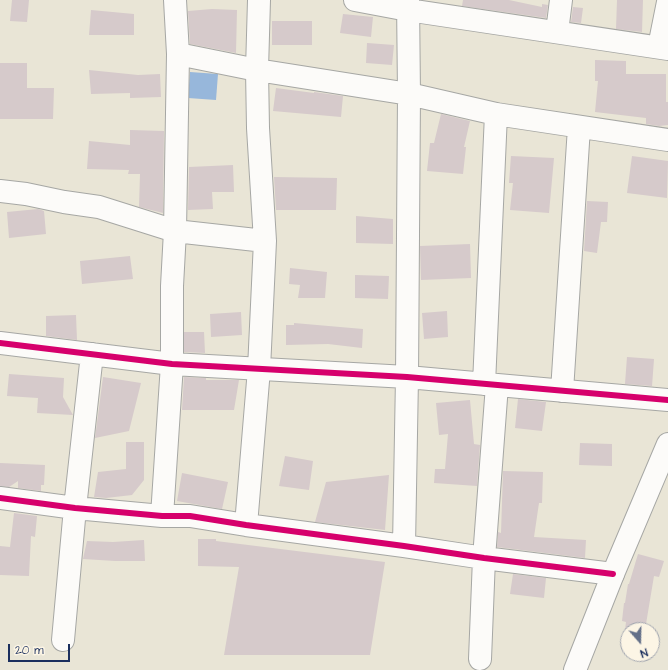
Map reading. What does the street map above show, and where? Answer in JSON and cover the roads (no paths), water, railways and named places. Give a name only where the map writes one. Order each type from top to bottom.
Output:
[{"type":"street","points":[[162,516],[172,364],[172,286],[175,231],[178,54],[175,0]]},
{"type":"street","points":[[246,525],[259,369],[265,241],[258,128],[257,70],[259,0]]},
{"type":"street","points":[[355,0],[408,5],[557,32],[663,48],[668,2]]},
{"type":"street","points":[[557,32],[561,0]]},
{"type":"street","points":[[404,546],[407,377],[409,94],[408,5]]},
{"type":"street","points":[[178,54],[257,70],[409,94],[496,114],[668,140]]},
{"type":"street","points":[[480,659],[490,385],[496,114]]},
{"type":"street","points":[[562,391],[578,127]]},
{"type":"street","points":[[0,191],[99,207],[175,231],[265,241]]},
{"type":"street","points":[[0,343],[172,364],[407,377],[668,400]]},
{"type":"street","points":[[63,640],[75,508],[92,354]]},
{"type":"street","points":[[574,670],[668,444]]},
{"type":"street","points":[[0,498],[75,508],[162,516],[190,516],[484,558],[613,574]]},
{"type":"water","points":[[190,72],[218,74],[216,100],[188,98]]}]
